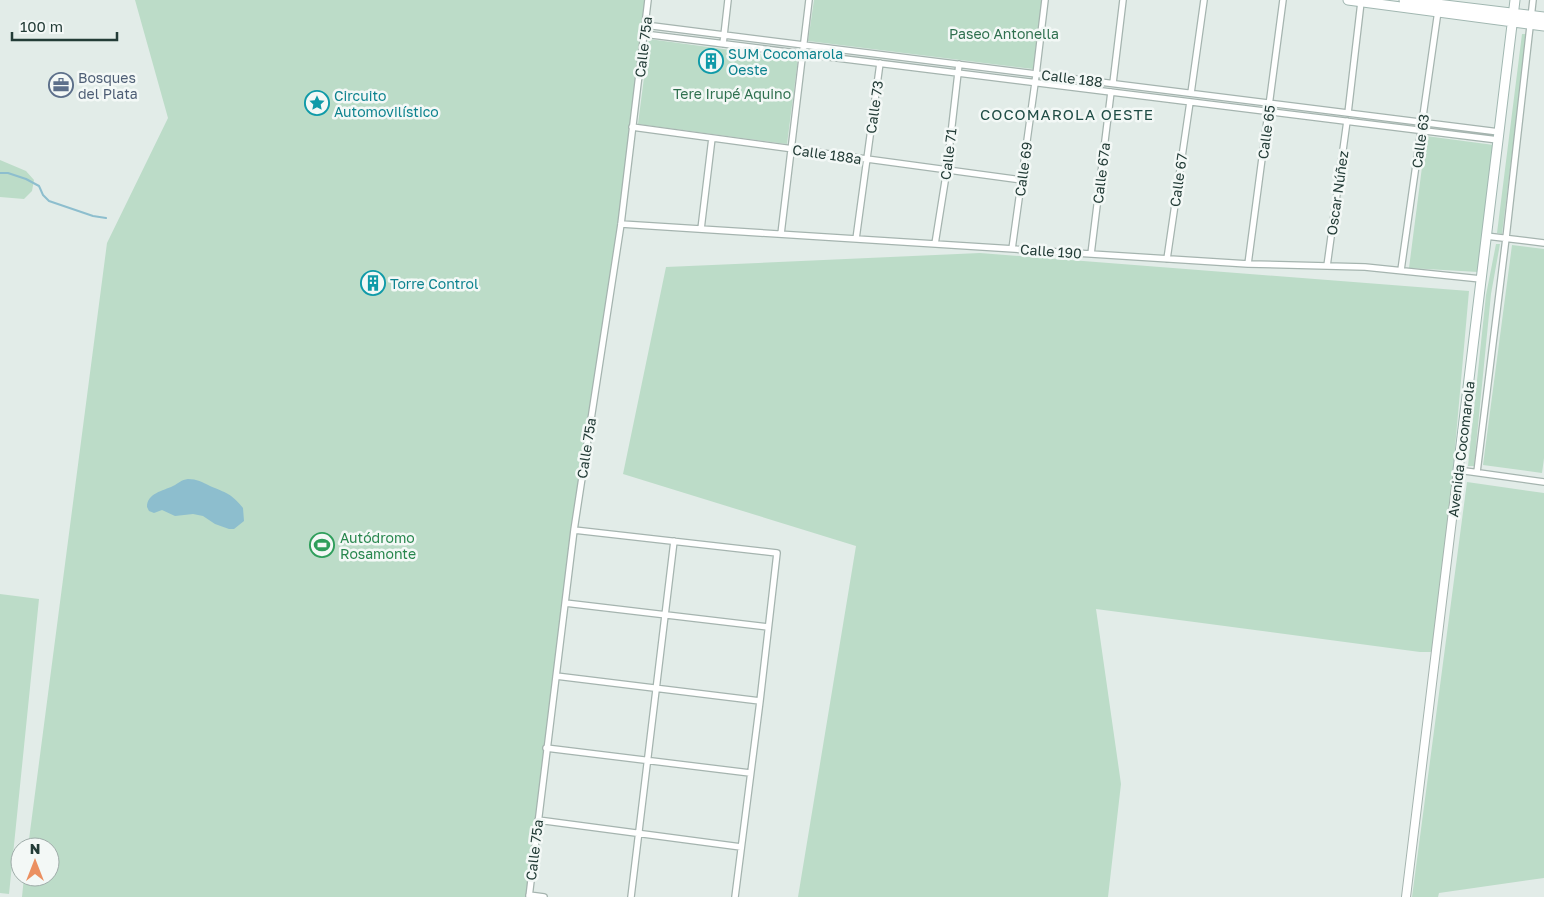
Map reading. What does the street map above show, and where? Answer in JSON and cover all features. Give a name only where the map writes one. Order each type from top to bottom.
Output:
[{"type":"main road","points":[[1348,0],[1531,20],[1544,26]]},
{"type":"main road","points":[[1404,0],[1420,1],[1513,18]]},
{"type":"main road","name":"Avenida Cocomarola","points":[[1458,470],[1515,0]]},
{"type":"main road","points":[[1531,20],[1544,17]]},
{"type":"street","name":"Calle 75a","points":[[529,896],[574,530],[621,224],[648,0]]},
{"type":"street","points":[[723,44],[728,0]]},
{"type":"street","points":[[781,234],[809,0]]},
{"type":"street","name":"Calle 69","points":[[1012,249],[1036,83],[1045,0]]},
{"type":"street","points":[[1113,84],[1123,0]]},
{"type":"street","points":[[1191,93],[1204,0]]},
{"type":"street","name":"Calle 65","points":[[1248,264],[1283,0]]},
{"type":"street","points":[[1477,472],[1534,0]]},
{"type":"street","points":[[1348,113],[1362,2]]},
{"type":"street","name":"Calle 63","points":[[1401,270],[1438,11]]},
{"type":"street","name":"Calle 188","points":[[645,25],[1423,122],[1499,136]]},
{"type":"street","name":"Calle 188","points":[[644,34],[1422,131],[1499,136]]},
{"type":"street","name":"Calle 73","points":[[856,239],[880,63]]},
{"type":"street","name":"Calle 71","points":[[934,244],[959,64]]},
{"type":"street","name":"Calle 67a","points":[[1091,254],[1112,92]]},
{"type":"street","name":"Calle 67","points":[[1167,259],[1190,102]]},
{"type":"street","name":"Oscar Núñez","points":[[1328,266],[1347,121]]},
{"type":"street","name":"Calle 188a","points":[[632,127],[946,168],[1022,180]]},
{"type":"street","points":[[701,229],[712,138]]},
{"type":"street","name":"Calle 190","points":[[621,224],[1248,264],[1365,267],[1481,279]]},
{"type":"street","points":[[1486,236],[1544,243]]},
{"type":"street","points":[[1458,470],[1544,482]]},
{"type":"street","name":"Avenida Cocomarola","points":[[1406,897],[1458,470]]},
{"type":"street","points":[[574,530],[777,553],[735,897]]},
{"type":"street","points":[[631,897],[674,541]]},
{"type":"street","points":[[565,603],[768,628]]},
{"type":"street","points":[[556,676],[760,701]]},
{"type":"street","points":[[546,748],[750,773]]},
{"type":"street","points":[[538,820],[742,847]]},
{"type":"street","points":[[529,896],[544,897]]},
{"type":"green space","name":"Autódromo Rosamonte","points":[[135,0],[648,0],[621,224],[526,897],[22,897],[23,887],[60,887],[60,837],[29,837],[107,243],[168,118]]},
{"type":"green space","name":"Paseo Antonella","points":[[814,0],[1042,0],[1033,69],[808,41]]},
{"type":"green space","points":[[1522,34],[1527,34],[1502,234],[1497,233]]},
{"type":"green space","name":"Tere Irupé Aquino","points":[[649,39],[798,59],[787,144],[638,124]]},
{"type":"green space","points":[[1426,136],[1494,145],[1478,272],[1409,268]]},
{"type":"green space","points":[[0,160],[26,171],[34,180],[32,191],[24,199],[0,197]]},
{"type":"green space","points":[[1496,244],[1500,244],[1491,294],[1474,466],[1468,466],[1486,295]]},
{"type":"green space","points":[[1512,245],[1544,249],[1544,458],[1542,473],[1483,465]]},
{"type":"green space","points":[[980,253],[1469,291],[1440,616],[1435,652],[1420,652],[1096,609],[1121,784],[1108,897],[798,897],[856,546],[623,474],[666,267]]},
{"type":"green space","points":[[1467,482],[1544,493],[1544,878],[1439,893],[1438,897],[1412,897]]},
{"type":"green space","points":[[0,594],[39,599],[15,837],[10,837],[9,894],[0,893]]},
{"type":"water","points":[[188,479],[199,481],[232,496],[243,508],[244,521],[234,529],[229,529],[215,524],[203,516],[193,514],[175,516],[162,510],[154,513],[149,511],[147,507],[148,502],[153,496]]},
{"type":"waterway","points":[[0,173],[8,173],[39,186],[43,195],[49,201],[93,216],[106,218]]},
{"type":"place","name":"SUM Cocomarola Oeste","points":[[711,61]]},
{"type":"place","name":"Bosques del Plata","points":[[61,85]]},
{"type":"place","name":"Circuito Automovilístico","points":[[317,103]]},
{"type":"place","name":"Torre Control","points":[[373,283]]},
{"type":"place","name":"Autódromo Rosamonte","points":[[322,545]]},
{"type":"district","name":"COCOMAROLA OESTE","points":[[1067,114]]}]
